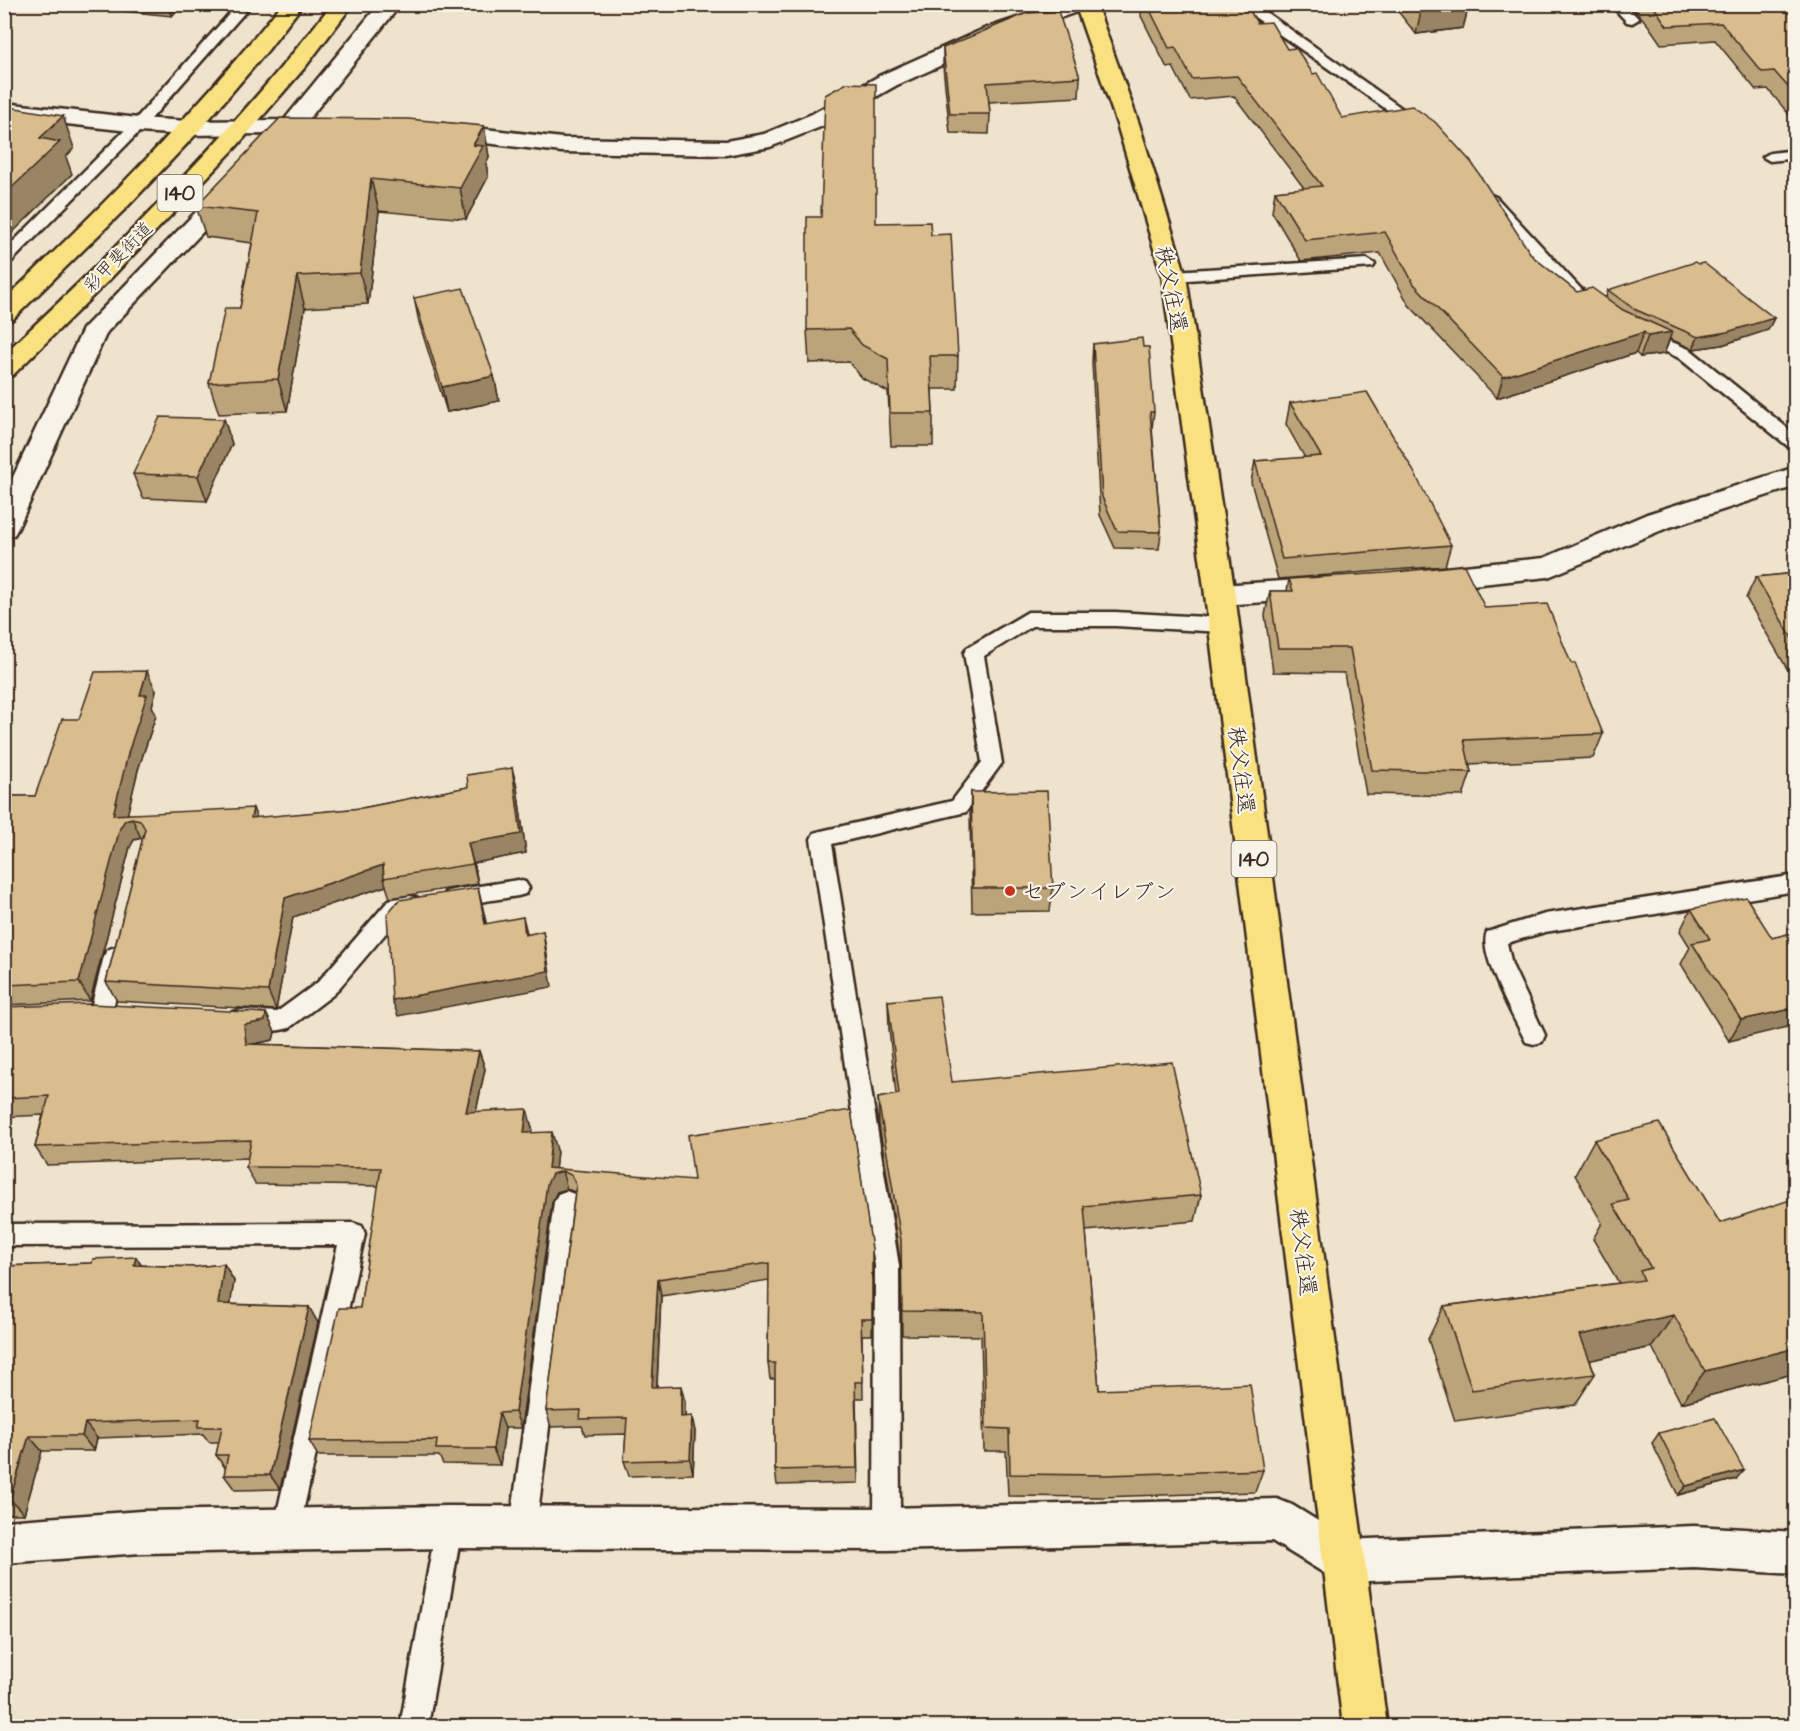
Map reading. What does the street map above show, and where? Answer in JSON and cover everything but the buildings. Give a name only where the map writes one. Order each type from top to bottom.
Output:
[{"type":"highway","name":"彩甲斐街道","points":[[4,314],[78,244],[188,128],[293,4]]},
{"type":"highway","name":"彩甲斐街道","points":[[4,369],[55,321],[244,127],[310,49],[343,4]]},
{"type":"highway","name":"秩父往還","points":[[1083,4],[1128,124],[1174,276],[1222,610],[1365,1726]]},
{"type":"street","points":[[4,528],[96,329],[293,127],[391,4]]},
{"type":"street","points":[[420,130],[562,145],[726,148],[771,140],[820,119],[889,80],[992,34],[1083,4]]},
{"type":"street","points":[[4,110],[138,125],[188,128],[339,128]]},
{"type":"street","points":[[1401,583],[1548,567],[1657,521],[1796,476]]},
{"type":"street","points":[[1222,610],[1356,586]]},
{"type":"street","points":[[4,1542],[141,1532],[449,1527],[887,1529],[1277,1520],[1344,1561],[1694,1547],[1796,1552]]},
{"type":"lane","points":[[4,260],[138,125],[246,4]]},
{"type":"lane","points":[[1242,4],[1427,132]]},
{"type":"lane","points":[[1616,4],[1632,19]]},
{"type":"lane","points":[[1770,157],[1796,154]]},
{"type":"lane","points":[[1482,190],[1574,291],[1598,309]]},
{"type":"lane","points":[[1174,276],[1366,264]]},
{"type":"lane","points":[[1623,326],[1685,354],[1796,444]]},
{"type":"lane","points":[[887,1529],[887,1266],[821,839],[959,807],[992,762],[974,653],[1028,619],[1115,619],[1222,610]]},
{"type":"lane","points":[[1534,1035],[1500,964],[1495,938],[1545,922],[1796,883]]},
{"type":"lane","points":[[225,1018],[281,1021],[326,988],[397,906],[518,888]]},
{"type":"lane","points":[[120,936],[90,1013],[123,1014]]},
{"type":"lane","points":[[522,1528],[566,1202]]},
{"type":"lane","points":[[4,1235],[353,1234],[286,1530]]},
{"type":"lane","points":[[414,1726],[449,1527]]},
{"type":"place","name":"セブンイレブン","points":[[1010,891]]}]
